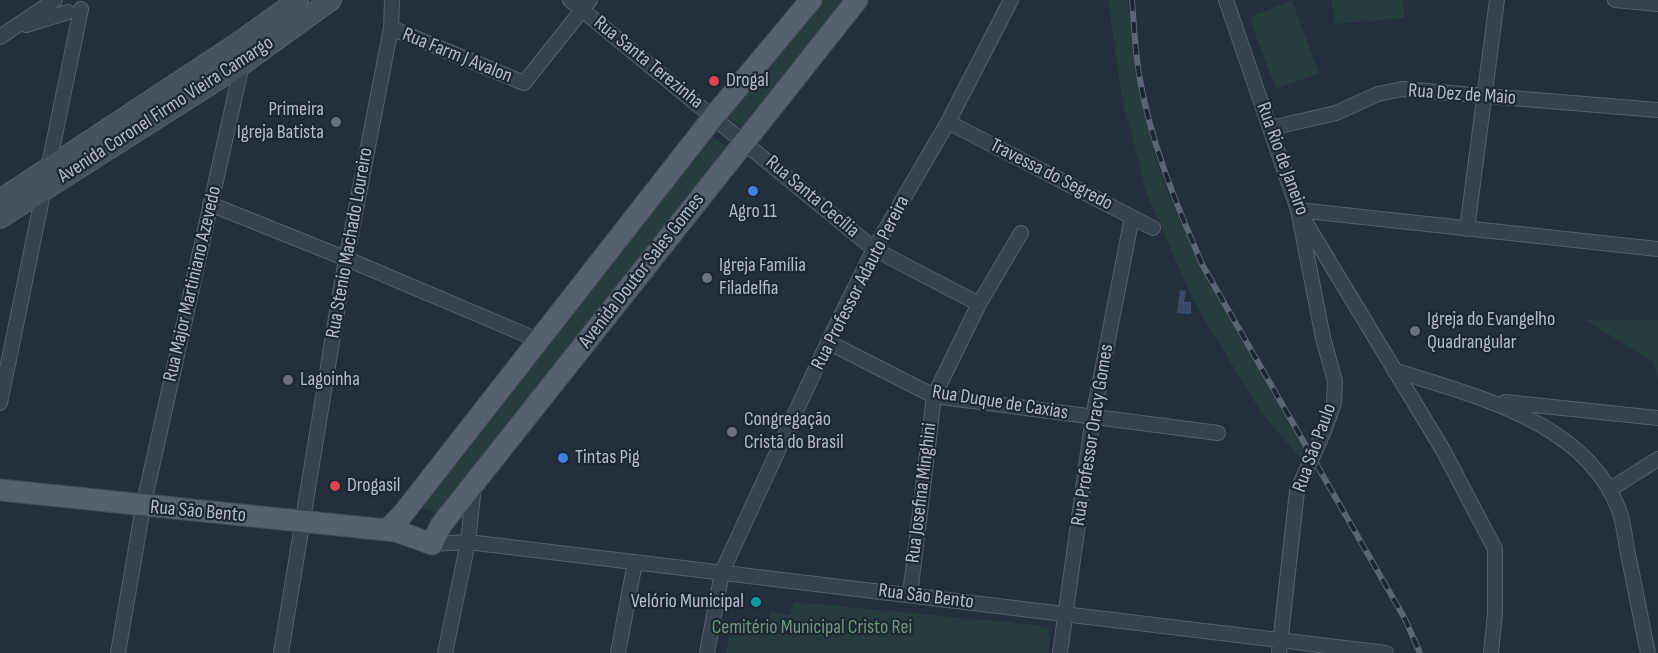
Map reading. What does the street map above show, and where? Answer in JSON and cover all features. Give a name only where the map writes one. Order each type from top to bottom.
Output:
[{"type":"main road","name":"Avenida Coronel Firmo Vieira Camargo","points":[[0,200],[235,45],[298,0]]},
{"type":"main road","name":"Avenida Coronel Firmo Vieira Camargo","points":[[0,218],[244,63],[331,0]]},
{"type":"main road","name":"Avenida Doutor Sales Gomes","points":[[392,530],[714,116],[812,0]]},
{"type":"main road","name":"Avenida Doutor Sales Gomes","points":[[432,544],[441,525],[857,0]]},
{"type":"main road","name":"Rua São Bento","points":[[0,490],[143,507],[392,530],[432,544]]},
{"type":"main road","name":"Rua São Bento","points":[[392,530],[414,525],[441,525]]},
{"type":"street","name":"Rua Stenio Machado Loureiro","points":[[281,653],[301,521],[347,259],[391,28],[393,0]]},
{"type":"street","points":[[570,0],[586,5]]},
{"type":"street","name":"Rua Professor Adauto Pereira","points":[[707,653],[722,573],[828,342],[874,249],[948,122],[1011,0]]},
{"type":"street","name":"Rua Rio de Janeiro","points":[[1226,0],[1298,210],[1394,370]]},
{"type":"street","points":[[1467,230],[1497,0]]},
{"type":"street","points":[[1615,0],[1658,4]]},
{"type":"street","points":[[5,33],[64,3]]},
{"type":"street","points":[[5,33],[64,3]]},
{"type":"street","points":[[0,403],[49,166],[64,3]]},
{"type":"street","name":"Rua Farm J Avalon","points":[[391,28],[524,83],[586,5]]},
{"type":"street","name":"Rua Santa Terezinha","points":[[586,5],[714,116]]},
{"type":"street","points":[[235,45],[244,63]]},
{"type":"street","name":"Rua Major Martiniano Azevedo","points":[[118,653],[143,507],[210,204],[244,63]]},
{"type":"street","name":"Rua Dez de Maio","points":[[1271,128],[1336,113],[1378,94],[1402,89],[1658,110]]},
{"type":"street","name":"Rua Santa Cecília","points":[[714,116],[874,249],[979,304]]},
{"type":"street","name":"Travessa do Segredo","points":[[948,122],[1153,228]]},
{"type":"street","points":[[210,204],[538,340]]},
{"type":"street","points":[[1298,210],[1658,249]]},
{"type":"street","name":"Rua São Paulo","points":[[1280,646],[1297,491],[1334,403],[1335,381],[1323,338],[1298,210]]},
{"type":"street","name":"Rua Professor Oracy Gomes","points":[[1060,653],[1093,417],[1132,217]]},
{"type":"street","name":"Rua Josefina Minghini","points":[[910,595],[934,396],[979,304],[1020,233]]},
{"type":"street","name":"Rua Duque de Caxias","points":[[828,342],[934,396],[1218,433]]},
{"type":"street","points":[[1394,370],[1494,401],[1522,414],[1576,449],[1609,490],[1619,510],[1648,653]]},
{"type":"street","points":[[1394,370],[1443,450],[1495,549],[1495,613],[1491,653]]},
{"type":"street","points":[[1494,401],[1658,418]]},
{"type":"street","points":[[1609,490],[1658,459]]},
{"type":"street","points":[[445,653],[468,542],[474,484]]},
{"type":"street","name":"Rua São Bento","points":[[441,525],[468,542]]},
{"type":"street","name":"Rua São Bento","points":[[432,544],[468,542],[1065,613],[1280,646],[1386,652]]},
{"type":"street","points":[[618,653],[635,562]]},
{"type":"green space","points":[[821,0],[849,0],[746,129],[725,116]]},
{"type":"green space","points":[[1108,0],[1127,0],[1148,127],[1171,200],[1219,298],[1310,456],[1301,459],[1261,412],[1194,302],[1146,192],[1122,99]]},
{"type":"green space","points":[[1332,0],[1403,0],[1404,18],[1334,24]]},
{"type":"green space","points":[[1292,1],[1319,73],[1276,89],[1249,17]]},
{"type":"green space","points":[[711,135],[729,149],[443,516],[419,507]]},
{"type":"green space","points":[[1586,320],[1658,320],[1658,378],[1653,362]]},
{"type":"green space","name":"Cemitério Municipal Cristo Rei","points":[[794,602],[1047,626],[1050,635],[1048,653],[726,653],[729,637],[744,633],[745,622],[768,623],[770,612],[790,615]]},
{"type":"water","points":[[1180,290],[1186,291],[1184,302],[1191,302],[1191,314],[1177,313]]},
{"type":"railway","points":[[1132,0],[1138,65],[1150,124],[1174,196],[1203,266],[1405,619],[1420,653]]},
{"type":"place","name":"Drogal","points":[[714,81]]},
{"type":"place","name":"Primeira Igreja Batista","points":[[336,122]]},
{"type":"place","name":"Agro 11","points":[[753,191]]},
{"type":"place","name":"Igreja Família Filadelfia","points":[[707,278]]},
{"type":"place","name":"Igreja do Evangelho Quadrangular","points":[[1415,331]]},
{"type":"place","name":"Lagoinha","points":[[288,380]]},
{"type":"place","name":"Congregação Cristã do Brasil","points":[[732,432]]},
{"type":"place","name":"Tintas Pig","points":[[563,458]]},
{"type":"place","name":"Drogasil","points":[[335,486]]},
{"type":"place","name":"Velório Municipal","points":[[756,602]]}]
